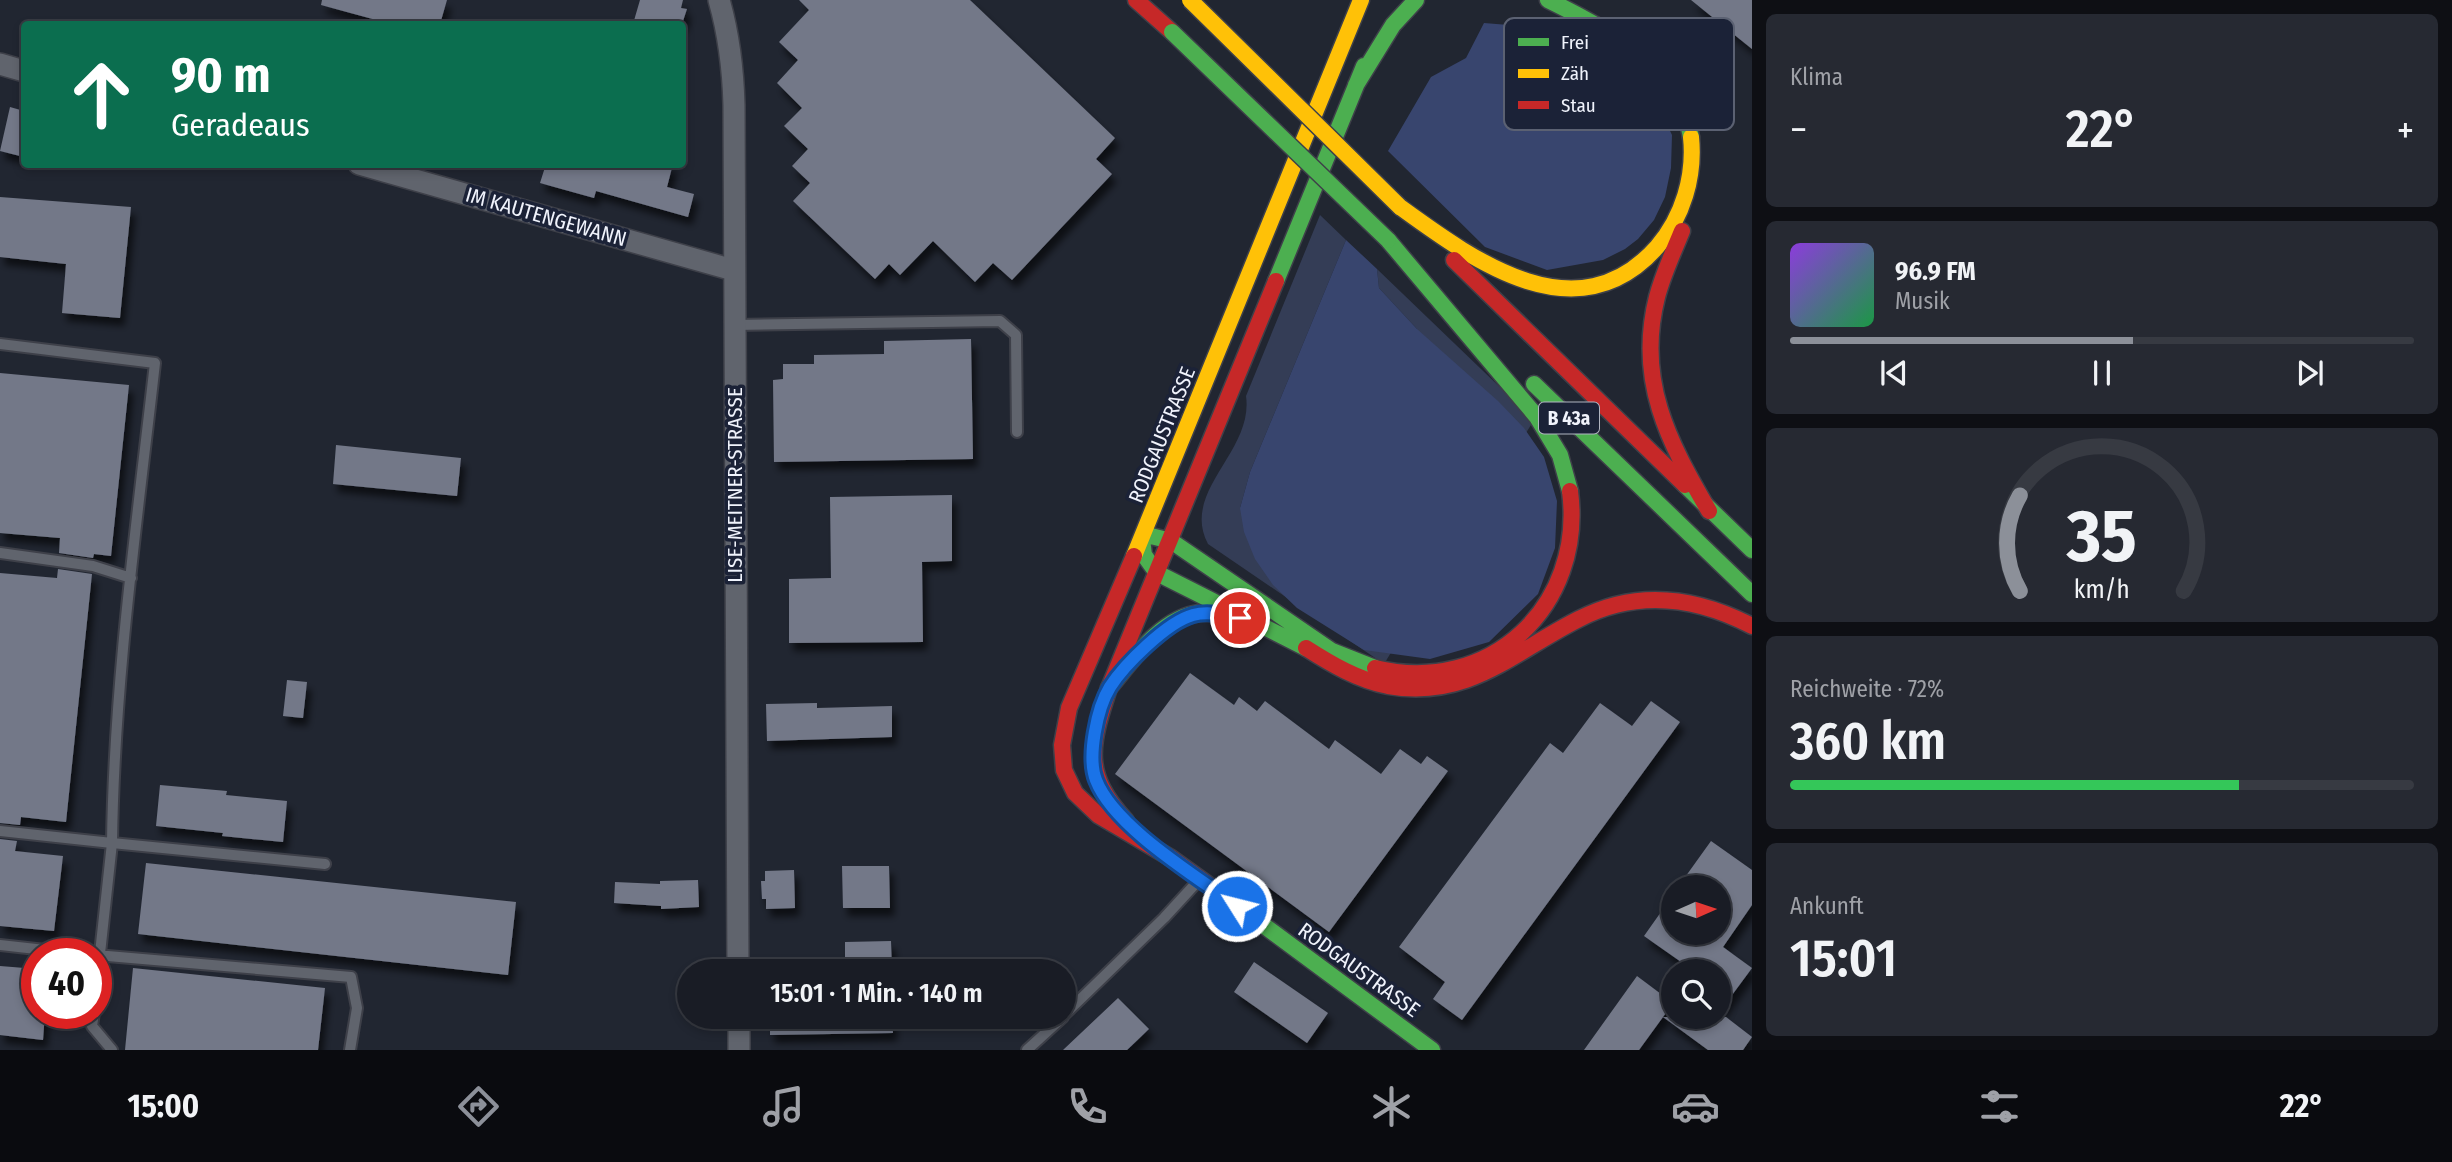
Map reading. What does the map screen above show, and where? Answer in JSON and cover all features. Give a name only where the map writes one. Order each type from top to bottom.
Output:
[{"type":"main road","name":"B 43a","points":[[1136,0],[1388,240],[1752,594]]},
{"type":"main road","name":"B 43a","points":[[1190,0],[1752,550]]},
{"type":"main road","name":"RODGAUSTRASSE","points":[[1158,849],[1110,823],[1075,793],[1065,773],[1061,747],[1064,722],[1142,539],[1361,0]]},
{"type":"main road","name":"RODGAUSTRASSE","points":[[1391,0],[1109,688],[1092,744],[1096,779],[1103,794],[1119,814],[1158,849],[1432,1050]]},
{"type":"main road","points":[[1356,85],[1393,25],[1416,0]]},
{"type":"main road","points":[[1548,0],[1582,18]]},
{"type":"main road","points":[[1570,0],[1598,18]]},
{"type":"main road","points":[[1400,207],[1475,260],[1521,279],[1547,286],[1581,286],[1610,280],[1648,257],[1677,216],[1690,180],[1693,144],[1690,130]]},
{"type":"main road","points":[[1698,130],[1701,170],[1689,213],[1657,296],[1649,339],[1649,362],[1651,386],[1658,412],[1684,467],[1709,510]]},
{"type":"main road","points":[[1388,240],[1537,417],[1554,443],[1565,468],[1572,517],[1569,554],[1561,583],[1540,617],[1504,649],[1465,666],[1421,673],[1382,670],[1357,663],[1332,651],[1171,541],[1151,536],[1142,539],[1144,555],[1157,573],[1284,636],[1330,665],[1360,678],[1384,685],[1426,689],[1470,682],[1496,670],[1578,619],[1630,601],[1684,600],[1708,604],[1752,626]]},
{"type":"main road","points":[[1109,688],[1149,642],[1178,621],[1194,614],[1222,614],[1257,623]]},
{"type":"street","name":"LISE-MEITNER-STRASSE","points":[[719,0],[733,63],[738,959]]},
{"type":"street","points":[[0,64],[21,70]]},
{"type":"street","name":"IM KAUTENGEWANN","points":[[373,168],[733,270]]},
{"type":"street","points":[[738,1029],[739,1050]]},
{"type":"lane","points":[[734,325],[1000,321],[1016,335],[1017,432]]},
{"type":"lane","points":[[0,344],[155,363],[131,578],[113,768],[112,843],[100,938]]},
{"type":"lane","points":[[0,553],[93,566],[131,578]]},
{"type":"lane","points":[[0,831],[325,864]]},
{"type":"lane","points":[[1076,1004],[1156,927],[1199,879]]},
{"type":"lane","points":[[0,945],[21,947]]},
{"type":"lane","points":[[112,957],[351,977],[357,1008],[350,1050]]},
{"type":"lane","points":[[94,1029],[112,1050]]},
{"type":"lane","points":[[1027,1050],[1049,1029]]},
{"type":"shaded area","points":[[1484,23],[1504,25],[1504,130],[1670,130],[1672,135],[1671,168],[1665,197],[1654,220],[1638,239],[1603,260],[1547,270],[1485,247],[1388,151],[1431,77],[1466,58]]},
{"type":"shaded area","points":[[1320,215],[1346,240],[1250,472],[1240,508],[1417,329],[1379,288],[1377,269],[1534,420],[1384,664],[1208,544],[1202,525],[1203,506],[1240,435],[1246,416],[1246,396]]},
{"type":"shaded area","points":[[1346,240],[1377,269],[1379,288],[1417,329],[1498,401],[1524,428],[1544,457],[1557,501],[1555,548],[1538,594],[1489,642],[1430,659],[1364,650],[1297,608],[1273,585],[1255,559],[1244,532],[1240,508],[1250,472]]},
{"type":"building","points":[[322,0],[447,0],[441,21],[380,21],[321,5]]},
{"type":"building","points":[[640,0],[683,0],[681,8],[687,9],[683,21],[634,21]]},
{"type":"building","points":[[799,0],[970,0],[1115,138],[1096,159],[1112,174],[1012,280],[993,263],[975,282],[933,241],[900,275],[889,264],[875,279],[793,201],[810,183],[792,166],[808,149],[784,126],[802,108],[777,83],[798,60],[779,42],[809,10]]},
{"type":"building","points":[[1691,0],[1752,0],[1752,49],[1734,35],[1734,18],[1713,18]]},
{"type":"building","points":[[10,107],[21,110],[21,156],[0,151]]},
{"type":"building","points":[[545,168],[672,168],[667,187],[694,194],[688,217],[596,191],[594,198],[540,183]]},
{"type":"building","points":[[0,197],[131,207],[120,318],[62,313],[66,264],[0,257]]},
{"type":"building","points":[[971,339],[973,459],[774,462],[773,380],[783,379],[783,364],[814,364],[814,355],[884,354],[884,341]]},
{"type":"building","points":[[0,373],[129,385],[111,556],[94,554],[93,558],[59,553],[60,538],[0,533]]},
{"type":"building","points":[[336,445],[461,458],[457,496],[333,484]]},
{"type":"building","points":[[952,495],[952,561],[922,562],[923,642],[789,643],[789,579],[831,578],[830,497]]},
{"type":"building","points":[[58,569],[92,574],[66,822],[21,817],[20,825],[0,823],[0,573],[57,578]]},
{"type":"building","points":[[1190,673],[1234,705],[1239,697],[1257,711],[1265,701],[1329,749],[1335,740],[1381,774],[1400,749],[1421,764],[1427,756],[1448,771],[1329,932],[1115,774]]},
{"type":"building","points":[[287,680],[307,682],[303,718],[283,716]]},
{"type":"building","points":[[1651,701],[1680,722],[1462,1020],[1433,999],[1445,982],[1399,947],[1550,743],[1563,753],[1600,703],[1632,726]]},
{"type":"building","points":[[817,703],[817,708],[892,706],[892,737],[767,741],[766,704]]},
{"type":"building","points":[[160,785],[227,791],[226,795],[287,801],[283,842],[156,826]]},
{"type":"building","points":[[0,839],[17,841],[15,851],[63,856],[54,931],[0,926]]},
{"type":"building","points":[[1711,841],[1752,870],[1752,905],[1731,935],[1731,875],[1687,875]]},
{"type":"building","points":[[146,863],[516,902],[508,975],[138,934]]},
{"type":"building","points":[[842,866],[889,866],[890,908],[843,908]]},
{"type":"building","points":[[794,870],[795,908],[766,909],[766,899],[762,899],[761,881],[765,881],[765,871]]},
{"type":"building","points":[[698,880],[699,907],[661,909],[661,906],[614,903],[615,882],[660,884],[660,881]]},
{"type":"building","points":[[1661,912],[1661,945],[1724,945],[1723,947],[1752,968],[1731,996],[1731,959],[1677,959],[1644,936]]},
{"type":"building","points":[[891,941],[892,959],[845,959],[845,942]]},
{"type":"building","points":[[1254,962],[1328,1013],[1307,1043],[1234,992]]},
{"type":"building","points":[[0,966],[21,968],[21,1029],[44,1029],[43,1040],[0,1035]]},
{"type":"building","points":[[133,968],[325,988],[318,1050],[125,1050]]},
{"type":"building","points":[[1637,976],[1661,994],[1661,1020],[1639,1050],[1584,1050]]},
{"type":"building","points":[[1118,998],[1149,1029],[1127,1050],[1063,1050]]},
{"type":"building","points":[[1731,1021],[1752,1037],[1743,1050],[1708,1050],[1679,1029],[1731,1029]]},
{"type":"building","points":[[770,1029],[893,1029],[893,1033],[770,1035]]},
{"type":"traffic: fast","points":[[1356,85],[1393,25],[1416,0]]},
{"type":"traffic: fast","points":[[1548,0],[1584,18]]},
{"type":"traffic: fast","points":[[1172,32],[1388,240]]},
{"type":"traffic: fast","points":[[1276,281],[1364,66]]},
{"type":"traffic: fast","points":[[1689,130],[1691,137]]},
{"type":"traffic: fast","points":[[1388,240],[1537,417],[1560,455],[1570,491]]},
{"type":"traffic: fast","points":[[1534,384],[1752,594]]},
{"type":"traffic: fast","points":[[1685,485],[1752,550]]},
{"type":"traffic: fast","points":[[1306,648],[1157,573],[1144,555],[1142,539],[1151,536],[1171,541],[1332,651],[1375,668]]},
{"type":"traffic: fast","points":[[1109,688],[1148,642],[1173,623],[1200,613],[1238,618]]},
{"type":"traffic: fast","points":[[1235,904],[1432,1050]]},
{"type":"traffic: slow","points":[[1190,0],[1400,207]]},
{"type":"traffic: slow","points":[[1134,556],[1361,0]]},
{"type":"traffic: slow","points":[[1400,207],[1492,267],[1526,281],[1560,288],[1593,286],[1626,273],[1657,247],[1674,223],[1689,181],[1691,137]]},
{"type":"traffic: jam","points":[[1136,0],[1172,32]]},
{"type":"traffic: jam","points":[[1682,231],[1657,297],[1652,327],[1653,383],[1669,434],[1709,511]]},
{"type":"traffic: jam","points":[[1454,260],[1685,485]]},
{"type":"traffic: jam","points":[[1126,821],[1112,804],[1096,773],[1094,743],[1097,726],[1109,688],[1276,281]]},
{"type":"traffic: jam","points":[[1375,668],[1417,673],[1456,668],[1491,655],[1521,633],[1545,605],[1562,571],[1571,533],[1570,491]]},
{"type":"traffic: jam","points":[[1134,556],[1069,708],[1062,745],[1064,770],[1075,793],[1098,815],[1171,858],[1235,904]]},
{"type":"traffic: jam","points":[[1306,648],[1366,680],[1388,686],[1417,688],[1443,686],[1467,680],[1579,619],[1623,603],[1644,600],[1688,603],[1710,608],[1752,626]]},
{"type":"route","points":[[1237,906],[1158,849],[1119,814],[1103,794],[1096,779],[1092,744],[1109,688],[1149,642],[1178,621],[1194,614],[1222,614],[1240,618]]}]
